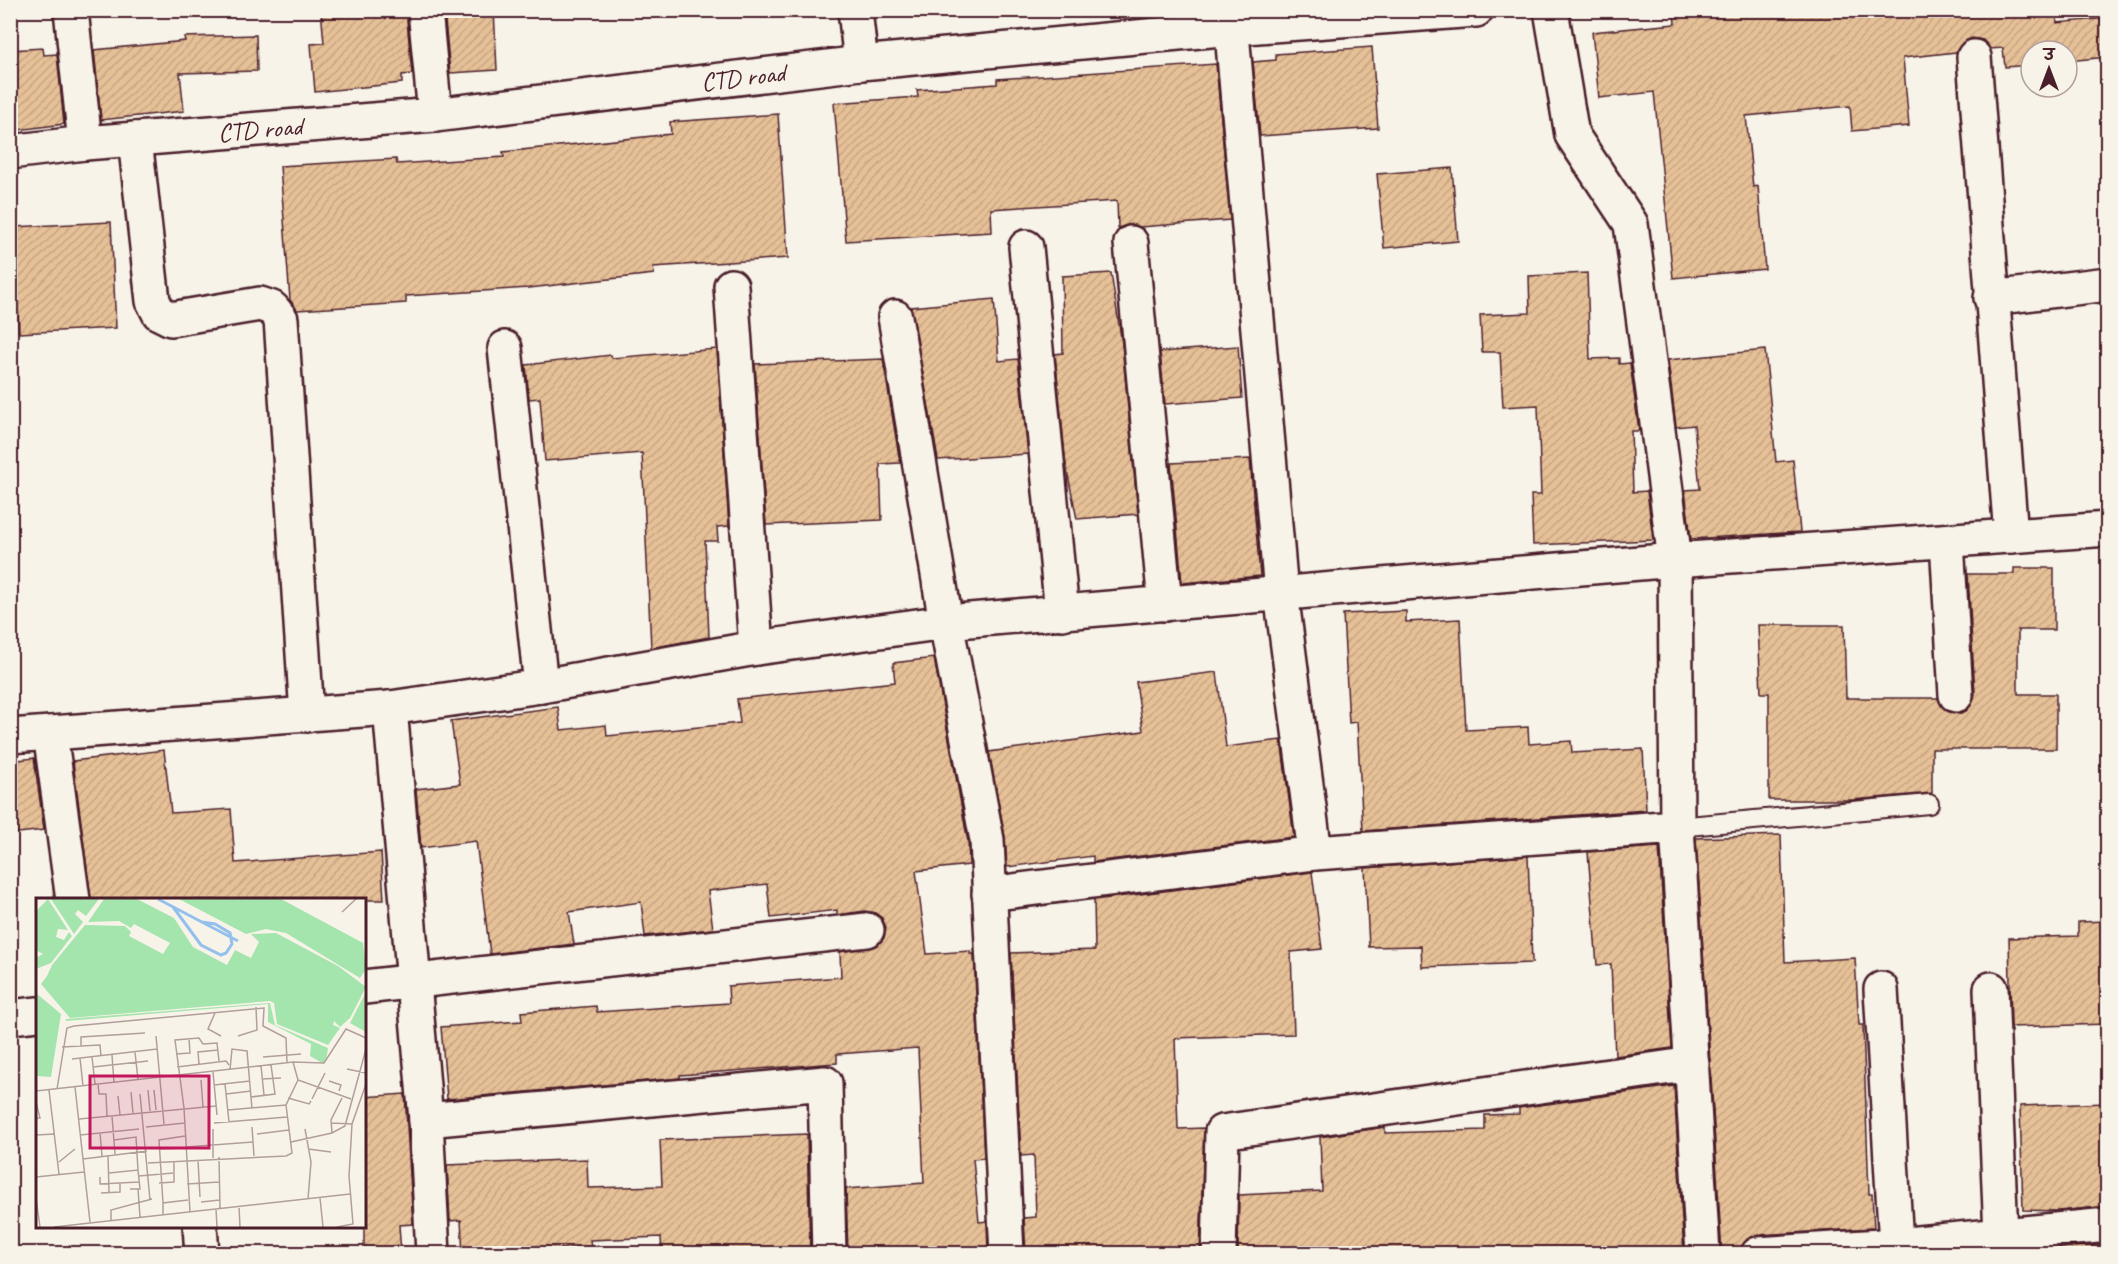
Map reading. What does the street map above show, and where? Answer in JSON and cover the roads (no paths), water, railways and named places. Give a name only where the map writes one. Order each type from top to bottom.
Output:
[{"type":"street","points":[[71,10],[85,143]]},
{"type":"street","points":[[425,10],[435,115]]},
{"type":"street","points":[[855,10],[861,63]]},
{"type":"street","name":"CTD road","points":[[10,152],[85,143],[435,115],[1231,19],[1476,10]]},
{"type":"street","points":[[1551,10],[1572,135],[1631,224],[1675,560],[1677,827],[1703,1254]]},
{"type":"street","points":[[1231,19],[1281,593],[1315,854]]},
{"type":"street","points":[[1974,57],[2011,536]]},
{"type":"street","points":[[135,139],[153,301],[159,313],[171,318],[261,304],[272,308],[281,319],[307,715]]},
{"type":"street","points":[[1131,243],[1165,604]]},
{"type":"street","points":[[1026,247],[1062,613]]},
{"type":"street","points":[[1991,298],[2108,284]]},
{"type":"street","points":[[731,286],[756,648]]},
{"type":"street","points":[[895,317],[946,622],[987,840],[1007,1254]]},
{"type":"street","points":[[505,348],[541,686]]},
{"type":"street","points":[[10,736],[390,708],[541,686],[756,648],[946,622],[1675,560],[2108,529]]},
{"type":"street","points":[[1947,541],[1956,695]]},
{"type":"street","points":[[390,708],[426,1120],[433,1254]]},
{"type":"street","points":[[50,733],[73,898]]},
{"type":"street","points":[[989,894],[1315,854],[1677,827]]},
{"type":"street","points":[[366,987],[867,930]]},
{"type":"street","points":[[1881,989],[1896,1245]]},
{"type":"street","points":[[1991,989],[2001,1236]]},
{"type":"street","points":[[10,1017],[36,1014]]},
{"type":"street","points":[[1219,1254],[1222,1132],[1692,1064]]},
{"type":"street","points":[[426,1120],[825,1083],[830,1254]]},
{"type":"street","points":[[1758,1254],[1896,1245],[2108,1226]]},
{"type":"street","points":[[200,1228],[202,1254]]},
{"type":"lane","points":[[1677,827],[1929,804]]}]
